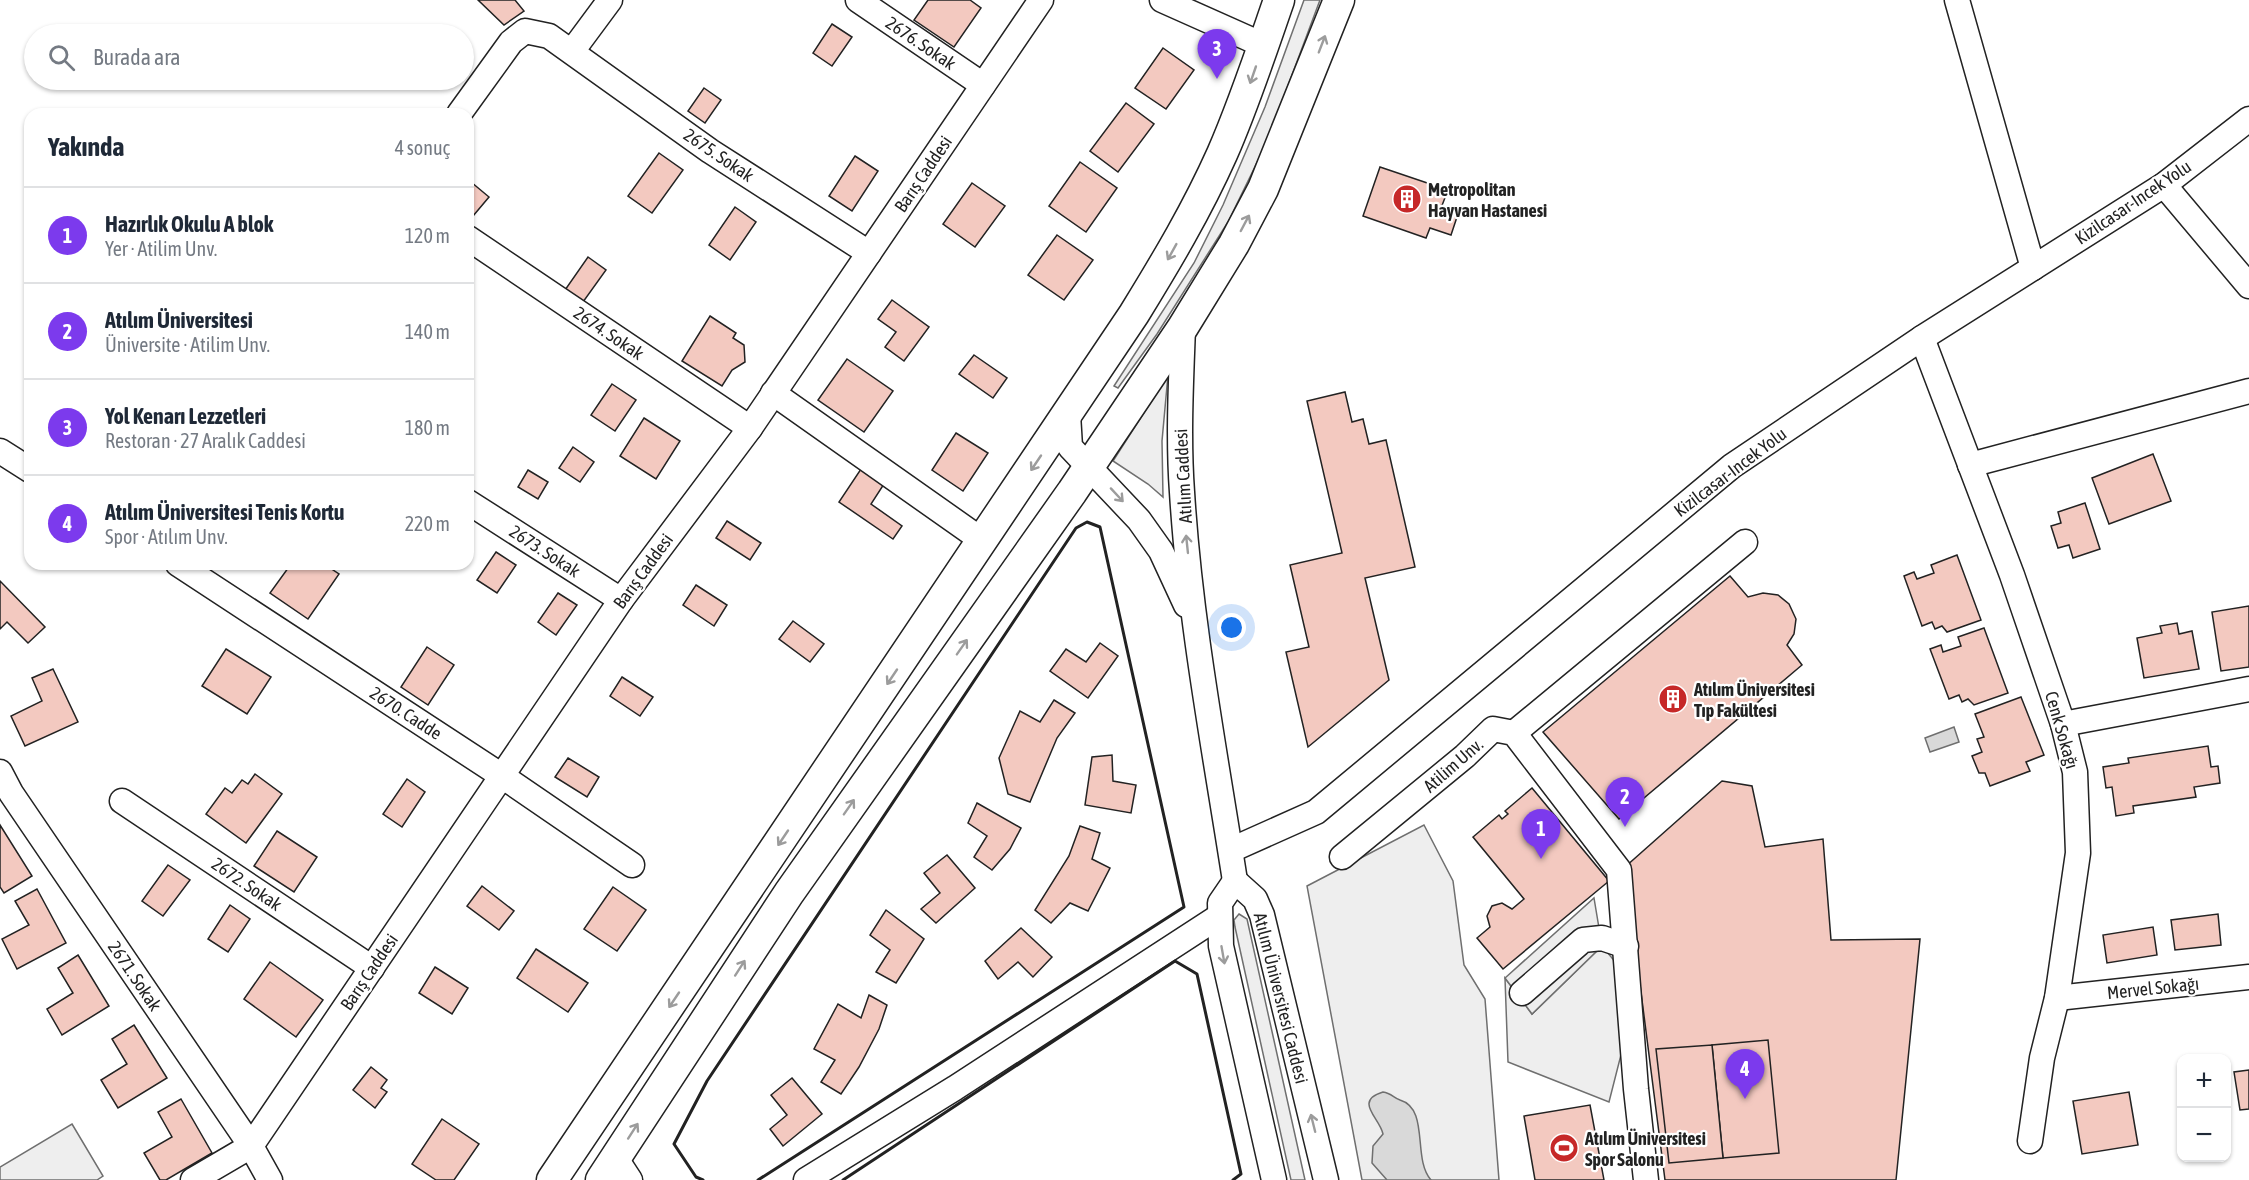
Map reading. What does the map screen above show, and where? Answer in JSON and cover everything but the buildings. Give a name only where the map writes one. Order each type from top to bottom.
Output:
[{"type":"main road","points":[[552,1180],[1134,314],[1194,212],[1239,113],[1279,0]]},
{"type":"main road","points":[[615,1172],[789,893],[1088,467],[1183,327],[1234,244],[1263,189],[1339,0]]},
{"type":"street","points":[[573,50],[610,0]]},
{"type":"street","name":"2676. Sokak","points":[[858,0],[983,85]]},
{"type":"street","name":"Barış Caddesi","points":[[250,1146],[621,600],[750,428],[1041,0]]},
{"type":"street","points":[[1162,0],[1263,45]]},
{"type":"street","points":[[1957,0],[2033,268]]},
{"type":"street","name":"2675. Sokak","points":[[463,108],[511,42],[525,31],[549,36],[573,50],[710,151],[869,253]]},
{"type":"street","name":"Kizilcasar-Incek Yolu","points":[[1231,850],[1316,812],[1732,466],[1922,338],[2164,185],[2249,119]]},
{"type":"street","points":[[2164,185],[2248,281]]},
{"type":"street","name":"2674. Sokak","points":[[474,242],[750,428]]},
{"type":"street","name":"Atılım Caddesi","points":[[1183,327],[1179,425],[1182,492],[1195,624],[1235,881]]},
{"type":"street","name":"Cenk Sokağı","points":[[1922,338],[2063,723],[2075,772],[2078,853],[2057,998],[2042,1058],[2030,1142]]},
{"type":"street","points":[[1970,465],[2249,391]]},
{"type":"street","points":[[773,393],[983,541]]},
{"type":"street","name":"Atılım Caddesi","points":[[1068,414],[1070,447],[1133,513],[1161,551],[1195,624]]},
{"type":"street","points":[[0,450],[24,466]]},
{"type":"street","name":"2673. Sokak","points":[[474,506],[621,600]]},
{"type":"street","points":[[1646,1180],[1636,1089],[1619,870],[1514,733],[1745,542]]},
{"type":"street","name":"2670. Cadde","points":[[187,570],[502,776],[632,865]]},
{"type":"street","points":[[2063,723],[2249,689]]},
{"type":"street","name":"Atilim Unv.","points":[[1342,857],[1465,756],[1493,729],[1514,733]]},
{"type":"street","name":"2671. Sokak","points":[[4,787],[250,1146],[270,1180]]},
{"type":"street","name":"2672. Sokak","points":[[122,801],[372,968]]},
{"type":"street","points":[[1235,881],[1220,903],[1218,917],[1225,968],[1273,1180]]},
{"type":"street","name":"Atılım Üniversitesi Caddesi","points":[[1235,881],[1256,899],[1262,915],[1326,1180]]},
{"type":"street","points":[[806,1180],[955,1088],[1218,917]]},
{"type":"street","points":[[1522,993],[1583,940],[1602,938],[1626,946]]},
{"type":"street","name":"Mervel Sokağı","points":[[2057,998],[2249,977]]},
{"type":"street","points":[[193,1180],[250,1146]]},
{"type":"shaded area","points":[[1304,0],[1320,0],[1267,142],[1228,222],[1157,334],[1118,388],[1114,386],[1194,263],[1223,205],[1265,107]]},
{"type":"shaded area","points":[[1168,375],[1162,441],[1163,497],[1113,461]]},
{"type":"shaded area","points":[[1954,727],[1959,742],[1930,752],[1925,738]]},
{"type":"shaded area","points":[[1424,825],[1453,881],[1464,965],[1485,999],[1499,1180],[1362,1180],[1307,886]]},
{"type":"shaded area","points":[[1594,898],[1602,946],[1532,1014],[1505,978]]},
{"type":"shaded area","points":[[1239,914],[1247,919],[1305,1180],[1291,1180],[1235,927],[1234,920]]},
{"type":"shaded area","points":[[1602,946],[1617,964],[1624,1043],[1609,1102],[1508,1062],[1505,978],[1532,1014]]},
{"type":"shaded area","points":[[1383,1092],[1409,1105],[1415,1113],[1422,1160],[1431,1180],[1387,1180],[1372,1163],[1373,1146],[1383,1134],[1369,1105],[1374,1096]]},
{"type":"shaded area","points":[[72,1124],[103,1176],[97,1180],[0,1180],[0,1167]]},
{"type":"wall","points":[[703,1180],[696,1177],[674,1144],[707,1081],[1076,528],[1087,522],[1100,527],[1184,907],[758,1180]]},
{"type":"wall","points":[[843,1180],[1175,961],[1197,974],[1241,1174],[1233,1180]]},
{"type":"place","name":"Yol Kenarı Lezzetleri","points":[[1217,79]]},
{"type":"place","name":"Metropolitan Hayvan Hastanesi","points":[[1407,199]]},
{"type":"place","name":"Atılım Üniversitesi Tıp Fakültesi","points":[[1673,699]]},
{"type":"place","name":"Atılım Üniversitesi","points":[[1625,827]]},
{"type":"place","name":"Hazırlık Okulu A blok","points":[[1541,859]]},
{"type":"place","name":"Atılım Üniversitesi Tenis Kortu","points":[[1745,1099]]},
{"type":"place","name":"Atılım Üniversitesi Spor Salonu","points":[[1564,1148]]}]
